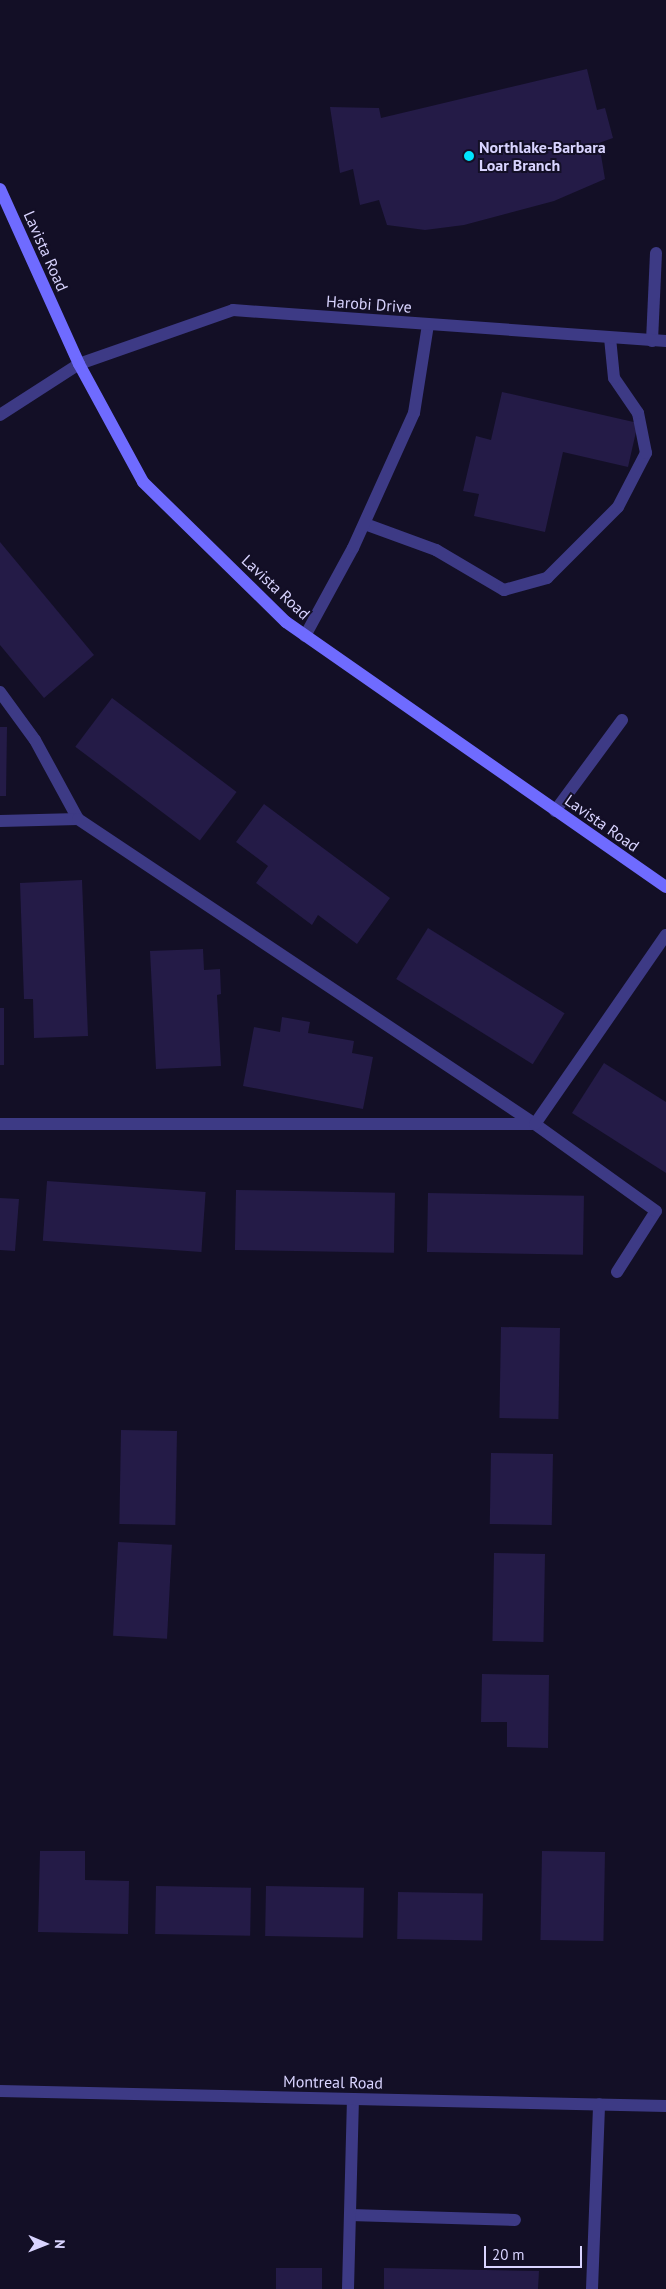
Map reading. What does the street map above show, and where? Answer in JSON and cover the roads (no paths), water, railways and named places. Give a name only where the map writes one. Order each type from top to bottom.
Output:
[{"type":"main road","name":"Lavista Road","points":[[0,190],[79,364],[143,482],[286,622],[555,811],[665,884]]},
{"type":"street","points":[[652,341],[656,253]]},
{"type":"street","name":"Harobi Drive","points":[[0,415],[79,364],[233,310],[666,341]]},
{"type":"street","points":[[305,636],[365,524],[414,413],[428,325]]},
{"type":"street","points":[[365,524],[436,550],[504,590],[547,578],[618,507],[646,453],[638,413],[614,378],[610,338]]},
{"type":"street","points":[[0,692],[35,740],[78,819],[535,1124],[656,1211],[617,1272]]},
{"type":"street","points":[[555,811],[622,720]]},
{"type":"street","points":[[0,821],[78,819]]},
{"type":"street","points":[[535,1124],[666,935]]},
{"type":"street","points":[[0,1124],[535,1124]]},
{"type":"street","name":"Montreal Road","points":[[0,2091],[666,2106]]},
{"type":"street","points":[[348,2289],[353,2099]]},
{"type":"street","points":[[592,2289],[599,2104]]},
{"type":"street","points":[[350,2215],[515,2220]]},
{"type":"place","name":"Northlake-Barbara Loar Branch","points":[[469,156]]}]
